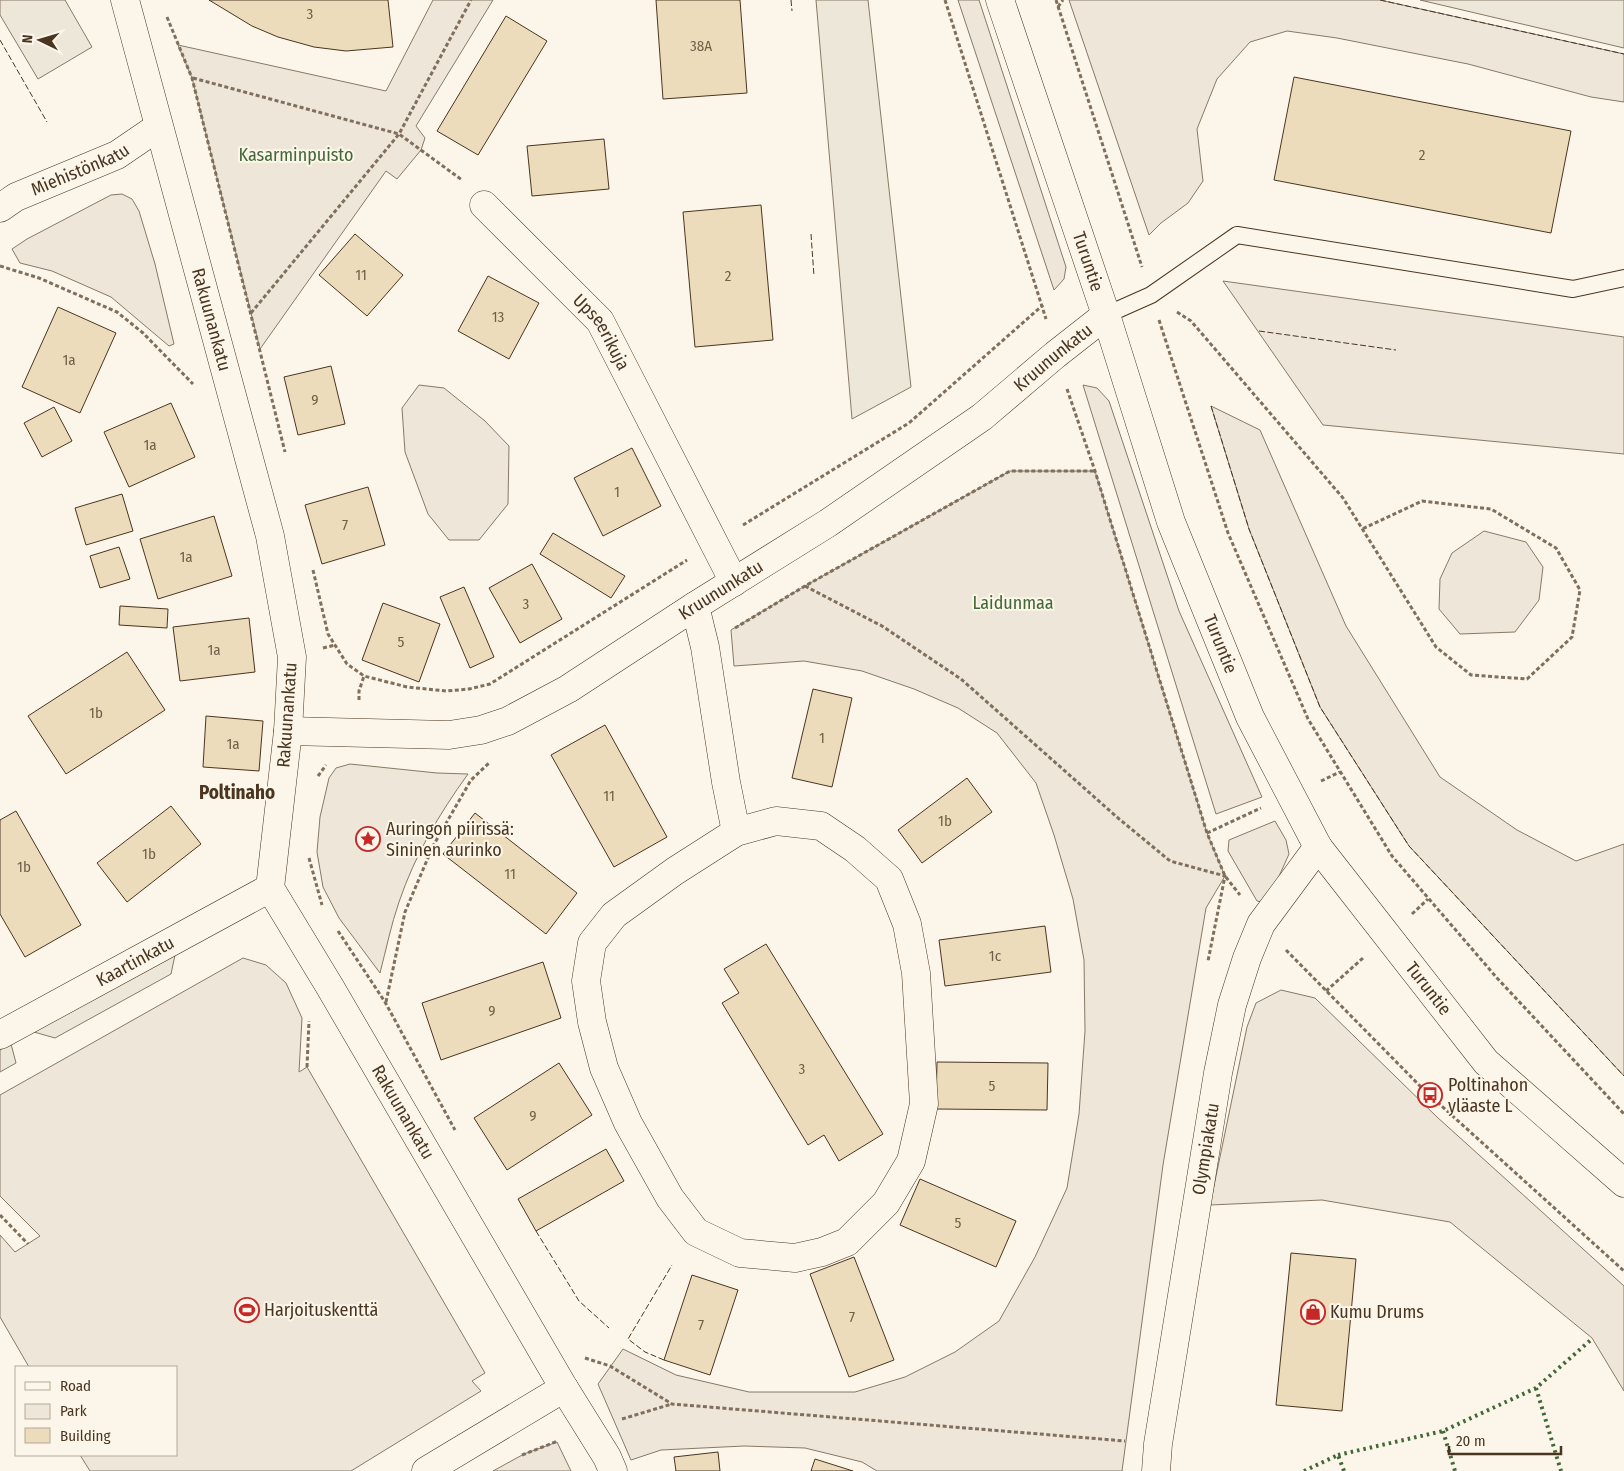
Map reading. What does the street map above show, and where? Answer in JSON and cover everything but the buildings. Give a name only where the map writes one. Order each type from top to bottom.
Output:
[{"type":"street","name":"Rakuunankatu","points":[[125,0],[270,536],[292,657],[288,730],[270,888],[330,987],[564,1388],[607,1457],[613,1471]]},
{"type":"street","name":"Turuntie","points":[[1000,0],[1106,315],[1171,522],[1250,717],[1318,847],[1486,1062],[1624,1183]]},
{"type":"street","name":"Miehistönkatu","points":[[0,208],[16,197],[117,155],[158,127]]},
{"type":"street","name":"Upseerikuja","points":[[484,205],[600,321],[734,582]]},
{"type":"street","name":"Kruununkatu","points":[[288,730],[449,735],[481,730],[508,721],[568,689],[695,606],[828,523],[982,417],[1055,355],[1106,315]]},
{"type":"street","points":[[695,606],[706,646],[726,782],[736,832]]},
{"type":"street","points":[[776,821],[821,826],[855,849],[889,879],[907,924],[916,973],[924,1104],[911,1161],[886,1203],[847,1242],[822,1252],[796,1258],[740,1253],[696,1232],[670,1198],[628,1123],[604,1068],[592,1022],[587,989],[586,981],[592,943],[614,916],[674,871],[736,832],[776,821]]},
{"type":"street","name":"Olympiakatu","points":[[1156,1471],[1158,1444],[1218,1073],[1232,1005],[1247,958],[1261,924],[1318,847]]},
{"type":"street","name":"Kaartinkatu","points":[[0,1035],[270,888]]},
{"type":"street","points":[[426,1471],[564,1388]]},
{"type":"lane","points":[[1106,315],[1151,295],[1236,235],[1573,289],[1624,278]]},
{"type":"path","points":[[251,313],[399,134],[472,0]]},
{"type":"path","points":[[1056,0],[1228,533],[1308,719],[1392,856],[1497,978],[1624,1114]]},
{"type":"path","points":[[1058,7],[1063,0]]},
{"type":"path","points":[[164,9],[192,78],[285,454]]},
{"type":"path","points":[[192,78],[399,134],[460,178],[484,205]]},
{"type":"path","points":[[0,266],[39,278],[117,312],[143,333],[197,388]]},
{"type":"path","points":[[1151,295],[1191,321],[1343,498],[1362,529],[1436,646],[1471,676],[1527,678],[1572,637],[1580,590],[1556,548],[1491,509],[1422,501],[1362,529]]},
{"type":"path","points":[[312,568],[328,634],[347,664],[364,676],[407,687],[446,692],[469,690],[490,684],[715,542],[909,423],[1043,305]]},
{"type":"path","points":[[805,586],[882,626],[962,679],[1118,818],[1170,861],[1225,876]]},
{"type":"path","points":[[315,780],[325,765],[354,756],[359,691],[364,676]]},
{"type":"path","points":[[1207,832],[1264,806]]},
{"type":"path","points":[[308,856],[323,908]]},
{"type":"path","points":[[336,928],[385,1002],[457,1134]]},
{"type":"path","points":[[307,1067],[310,1016]]},
{"type":"path","points":[[0,1215],[28,1244]]},
{"type":"path","points":[[584,1365],[581,1356],[610,1366],[672,1404]]},
{"type":"path","points":[[516,1458],[589,1427],[607,1424],[672,1404],[1158,1444]]},
{"type":"green space","name":"Kasarminpuisto","points":[[433,0],[493,0],[416,126],[425,138],[421,150],[397,179],[386,171],[260,349],[192,78],[178,45],[386,91]]},
{"type":"green space","points":[[958,0],[979,0],[1066,267],[1064,279],[1054,290]]},
{"type":"green space","points":[[1069,0],[1380,0],[1624,54],[1624,102],[1591,97],[1468,64],[1337,38],[1287,31],[1250,42],[1217,79],[1197,129],[1203,181],[1188,203],[1161,223],[1149,235]]},
{"type":"green space","points":[[122,194],[132,199],[139,211],[155,264],[174,344],[169,346],[111,297],[52,271],[20,263],[12,249],[27,239],[111,195]]},
{"type":"green space","points":[[1223,281],[1624,337],[1624,454],[1323,425]]},
{"type":"green space","points":[[419,385],[444,388],[485,421],[509,446],[508,504],[479,540],[449,540],[428,514],[405,452],[402,408]]},
{"type":"green space","points":[[1083,385],[1097,388],[1109,401],[1179,611],[1262,797],[1216,814]]},
{"type":"green space","points":[[1211,406],[1260,430],[1346,626],[1440,777],[1517,830],[1576,861],[1624,844],[1624,1076],[1409,846],[1320,707],[1249,529]]},
{"type":"green space","name":"Laidunmaa","points":[[1010,471],[1095,471],[1207,833],[1225,876],[1206,908],[1163,1165],[1122,1471],[877,1471],[862,1462],[805,1448],[744,1446],[661,1450],[631,1460],[598,1384],[623,1349],[676,1375],[749,1392],[855,1392],[905,1377],[955,1352],[999,1321],[1035,1257],[1067,1188],[1079,1114],[1085,1031],[1084,960],[1073,899],[1036,783],[997,733],[958,708],[914,689],[862,671],[804,661],[734,666],[731,630],[805,586]]},
{"type":"green space","points":[[1484,531],[1526,542],[1543,567],[1539,600],[1515,632],[1460,634],[1439,609],[1440,579],[1452,553]]},
{"type":"green space","points":[[350,764],[437,773],[468,774],[447,804],[412,868],[396,911],[380,973],[339,918],[323,887],[317,852],[320,817],[329,778],[336,768]]},
{"type":"green space","points":[[1275,821],[1286,840],[1289,854],[1267,903],[1257,901],[1228,851],[1229,840]]},
{"type":"green space","name":"Harjoituskenttä","points":[[243,958],[266,965],[286,983],[302,1018],[299,1072],[307,1067],[485,1373],[472,1381],[481,1391],[351,1471],[90,1471],[81,1456],[178,1456],[178,1366],[28,1366],[0,1317],[0,1235],[15,1252],[40,1236],[0,1196],[0,1095]]},
{"type":"green space","points":[[1281,990],[1315,998],[1437,1117],[1624,1286],[1624,1391],[1592,1338],[1450,1222],[1322,1200],[1210,1205],[1247,1027],[1256,1003]]},
{"type":"green space","points":[[557,1442],[571,1471],[493,1471],[524,1454]]},
{"type":"shaded area","points":[[0,0],[65,0],[92,47],[38,79],[0,15]]},
{"type":"shaded area","points":[[816,0],[868,0],[911,387],[852,419]]},
{"type":"shaded area","points":[[1420,0],[1624,0],[1624,48]]},
{"type":"shaded area","points":[[175,955],[171,974],[55,1038],[34,1032]]},
{"type":"shaded area","points":[[11,1044],[16,1063],[0,1072],[0,1050]]},
{"type":"hedge","points":[[1338,1455],[1443,1431],[1536,1388],[1593,1338]]},
{"type":"hedge","points":[[1536,1388],[1561,1471]]},
{"type":"hedge","points":[[1443,1431],[1455,1471]]},
{"type":"hedge","points":[[1304,1471],[1338,1455],[1344,1471]]},
{"type":"fence","points":[[791,0],[792,11]]},
{"type":"fence","points":[[1380,0],[1624,54]]},
{"type":"fence","points":[[0,40],[47,122]]},
{"type":"fence","points":[[811,234],[814,276]]},
{"type":"fence","points":[[1259,331],[1396,350]]},
{"type":"fence","points":[[1211,406],[1249,529],[1320,707],[1409,846],[1624,1076]]},
{"type":"fence","points":[[536,1231],[579,1301],[609,1328]]},
{"type":"fence","points":[[664,1360],[645,1352],[628,1339],[672,1265]]},
{"type":"place","name":"Auringon piirissä: Sininen aurinko","points":[[368,839]]},
{"type":"place","name":"Poltinahon yläaste L","points":[[1430,1095]]},
{"type":"place","name":"Harjoituskenttä","points":[[247,1310]]},
{"type":"place","name":"Kumu Drums","points":[[1313,1312]]},
{"type":"district","name":"Poltinaho","points":[[237,792]]}]
